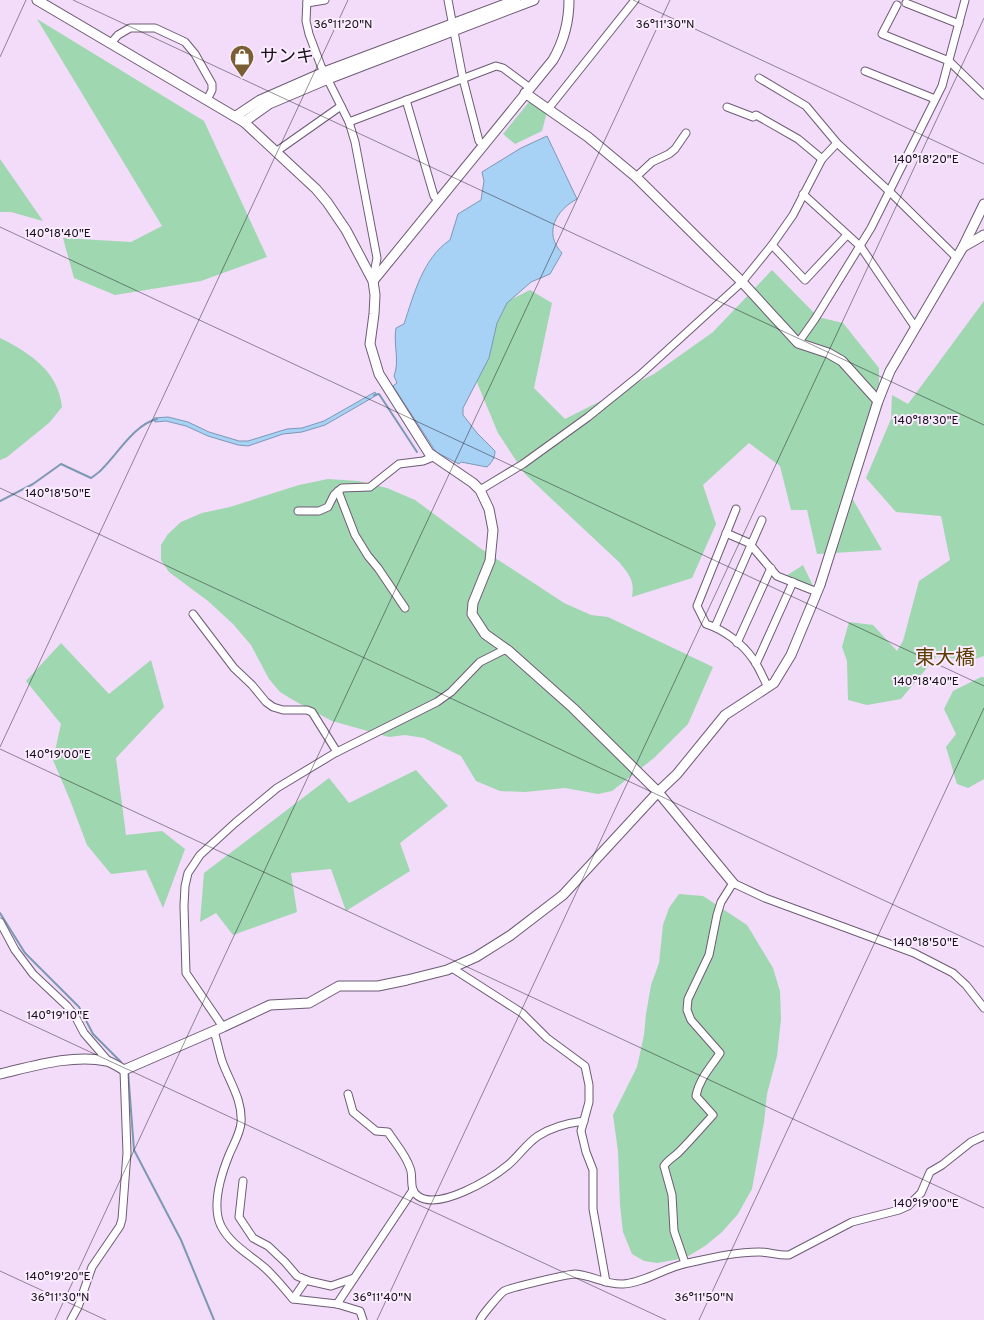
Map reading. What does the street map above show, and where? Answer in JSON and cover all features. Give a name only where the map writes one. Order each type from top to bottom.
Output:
[{"type":"street","points":[[37,0],[240,119],[277,151],[327,202],[346,230],[373,281]]},
{"type":"street","points":[[325,0],[307,1],[306,28],[326,76],[349,122],[355,142],[377,258],[373,281],[375,295],[370,344],[374,363],[393,398],[424,447],[433,457],[460,473],[480,490],[489,509],[493,530],[490,561],[473,602],[472,614],[485,634],[506,648],[573,708],[658,792],[733,883],[765,898],[914,953],[953,973],[966,985],[984,1008]]},
{"type":"street","points":[[448,0],[463,79],[479,141],[484,145]]},
{"type":"street","points":[[240,119],[326,76],[453,27],[516,0]]},
{"type":"street","points":[[453,27],[534,0]]},
{"type":"street","points":[[373,281],[528,91],[558,51],[567,27],[569,0]]},
{"type":"street","points":[[548,109],[635,0]]},
{"type":"street","points":[[798,343],[860,247],[890,192],[942,86],[965,0]]},
{"type":"street","points":[[906,3],[959,24]]},
{"type":"street","points":[[897,5],[882,34],[949,61],[984,95]]},
{"type":"street","points":[[111,43],[118,35],[130,28],[155,28],[186,42],[212,84],[212,90],[207,100]]},
{"type":"street","points":[[349,122],[498,66],[548,109],[588,137],[636,177],[742,282],[798,343],[828,353],[842,361],[878,402]]},
{"type":"street","points":[[865,71],[935,99]]},
{"type":"street","points":[[759,78],[806,106],[837,143],[956,257]]},
{"type":"street","points":[[406,100],[434,196],[439,201]]},
{"type":"street","points":[[277,151],[341,106]]},
{"type":"street","points":[[727,107],[753,117],[756,115],[798,138],[822,159]]},
{"type":"street","points":[[636,177],[652,162],[675,149],[686,133]]},
{"type":"street","points":[[480,490],[523,464],[588,417],[640,375],[742,282],[772,245],[792,214],[822,159],[837,143]]},
{"type":"street","points":[[803,194],[860,247],[915,327]]},
{"type":"street","points":[[124,1070],[270,1005],[309,1002],[339,986],[378,986],[452,968],[476,957],[511,936],[563,895],[677,774],[725,715],[774,683],[792,655],[817,592],[878,402],[890,372],[963,247],[984,204]]},
{"type":"street","points":[[772,245],[804,280],[847,235]]},
{"type":"street","points":[[963,247],[984,235]]},
{"type":"street","points":[[298,511],[319,511],[328,507],[338,491],[347,487],[370,487],[399,464],[423,461],[433,457]]},
{"type":"street","points":[[338,491],[355,535],[405,608]]},
{"type":"street","points":[[736,509],[697,606],[706,624],[719,628],[737,643],[756,664],[768,687]]},
{"type":"street","points":[[715,627],[762,520]]},
{"type":"street","points":[[726,533],[749,543],[777,576],[817,592]]},
{"type":"street","points":[[737,643],[770,568]]},
{"type":"street","points":[[756,664],[793,582]]},
{"type":"street","points":[[193,614],[234,668],[266,702],[273,707],[283,710],[307,710],[312,712],[337,752]]},
{"type":"street","points":[[223,1027],[186,972],[185,886],[188,873],[200,855],[277,788],[337,752],[437,702],[451,692],[480,662],[506,648]]},
{"type":"street","points":[[685,1263],[674,1231],[672,1195],[664,1166],[666,1162],[676,1156],[713,1115],[696,1096],[702,1078],[720,1053],[691,1020],[687,1010],[688,999],[709,955],[717,914],[733,883]]},
{"type":"street","points":[[0,922],[15,950],[27,966],[67,1006],[84,1033],[109,1062]]},
{"type":"street","points":[[452,968],[522,1013],[547,1038],[585,1066],[589,1085],[589,1102],[581,1131],[593,1170],[593,1209],[606,1282]]},
{"type":"street","points":[[214,1031],[222,1061],[239,1100],[241,1112],[241,1124],[228,1156],[217,1199],[217,1213],[220,1223],[233,1243],[264,1267],[293,1299],[337,1304],[360,1311],[363,1320]]},
{"type":"street","points":[[0,1074],[65,1060],[86,1059],[109,1062],[124,1070]]},
{"type":"street","points":[[71,1320],[78,1307],[92,1267],[120,1226],[122,1219],[127,1153],[124,1070]]},
{"type":"street","points":[[348,1094],[353,1112],[376,1131],[388,1132],[411,1168],[413,1190],[418,1196],[427,1199],[443,1199],[461,1194],[509,1165],[537,1137],[569,1123],[584,1121]]},
{"type":"street","points":[[480,1320],[504,1291],[571,1274],[587,1275],[606,1282],[622,1284],[633,1282],[685,1263],[726,1255],[760,1252],[782,1256],[789,1255],[852,1222],[908,1206],[921,1193],[930,1172],[971,1142],[984,1136]]},
{"type":"street","points":[[243,1181],[239,1217],[245,1229],[253,1238],[268,1246],[297,1276],[306,1280],[331,1286],[354,1278]]},
{"type":"street","points":[[337,1304],[413,1190]]},
{"type":"street","points":[[293,1299],[306,1280]]},
{"type":"green space","points":[[37,19],[204,121],[267,257],[201,281],[115,295],[74,278],[63,238],[131,242],[162,226]]},
{"type":"green space","points":[[529,102],[547,112],[542,131],[515,144],[503,134]]},
{"type":"green space","points":[[0,159],[43,221],[11,212],[0,212]]},
{"type":"green space","points":[[772,270],[818,317],[843,323],[879,368],[879,413],[848,491],[882,550],[817,554],[807,510],[791,510],[780,466],[749,443],[703,485],[716,524],[692,578],[632,597],[633,586],[626,570],[525,474],[498,433],[475,373],[506,302],[530,290],[552,303],[534,388],[565,419],[654,374],[713,332]]},
{"type":"green space","points":[[984,301],[984,656],[972,660],[936,657],[901,699],[867,705],[848,700],[847,661],[842,647],[849,622],[873,625],[897,651],[903,641],[919,581],[950,560],[941,516],[896,512],[866,478],[891,419],[892,395],[908,404]]},
{"type":"green space","points":[[0,338],[32,357],[49,373],[55,383],[62,407],[49,423],[7,457],[0,460]]},
{"type":"green space","points":[[328,479],[358,481],[387,488],[415,500],[480,548],[564,603],[591,615],[608,617],[713,667],[688,724],[654,758],[612,791],[598,794],[565,788],[525,792],[500,791],[476,781],[461,756],[424,738],[405,735],[389,737],[332,721],[280,692],[269,679],[251,645],[233,624],[208,601],[169,572],[161,560],[161,545],[168,534],[181,522],[202,513],[230,507],[299,485]]},
{"type":"green space","points":[[803,565],[814,588],[786,576]]},
{"type":"green space","points":[[61,643],[109,694],[151,660],[164,707],[116,758],[126,835],[162,831],[185,849],[163,908],[146,870],[111,874],[87,845],[53,760],[61,724],[26,681]]},
{"type":"green space","points":[[984,677],[984,779],[968,788],[957,784],[946,747],[956,734],[944,709],[953,691]]},
{"type":"green space","points":[[416,770],[448,806],[400,843],[410,871],[346,911],[331,869],[291,873],[297,912],[233,935],[216,913],[200,922],[204,873],[329,778],[349,803]]},
{"type":"green space","points":[[679,894],[703,896],[747,925],[773,968],[780,991],[781,1019],[777,1056],[767,1094],[752,1189],[738,1214],[722,1232],[705,1246],[685,1258],[657,1263],[644,1261],[632,1254],[623,1232],[618,1151],[613,1115],[637,1067],[644,1035],[651,985],[659,963],[663,925],[669,908]]},
{"type":"water","points":[[547,136],[577,199],[563,209],[554,223],[553,238],[562,253],[550,274],[531,282],[507,303],[497,323],[489,358],[463,408],[463,415],[495,451],[494,458],[487,467],[461,462],[459,464],[436,452],[393,386],[397,383],[394,376],[396,370],[396,328],[404,324],[426,267],[433,256],[450,240],[458,214],[481,200],[484,181],[482,172],[521,148]]},
{"type":"water","points":[[375,392],[377,395],[325,425],[302,432],[283,434],[248,446],[208,436],[186,426],[166,421],[155,422],[154,418],[168,417],[188,422],[209,432],[239,441],[248,441],[287,429],[302,428],[324,421]]},
{"type":"waterway","points":[[374,395],[379,394],[417,452]]},
{"type":"waterway","points":[[0,501],[33,484],[61,464],[91,478],[102,469],[134,433],[149,422],[157,419]]},
{"type":"waterway","points":[[0,913],[25,953],[79,1007],[93,1034],[121,1062]]},
{"type":"waterway","points":[[128,1071],[134,1150],[181,1240],[214,1320]]},
{"type":"place","name":"サンキ","points":[[242,78]]},
{"type":"district","name":"東大橋","points":[[945,659]]}]
